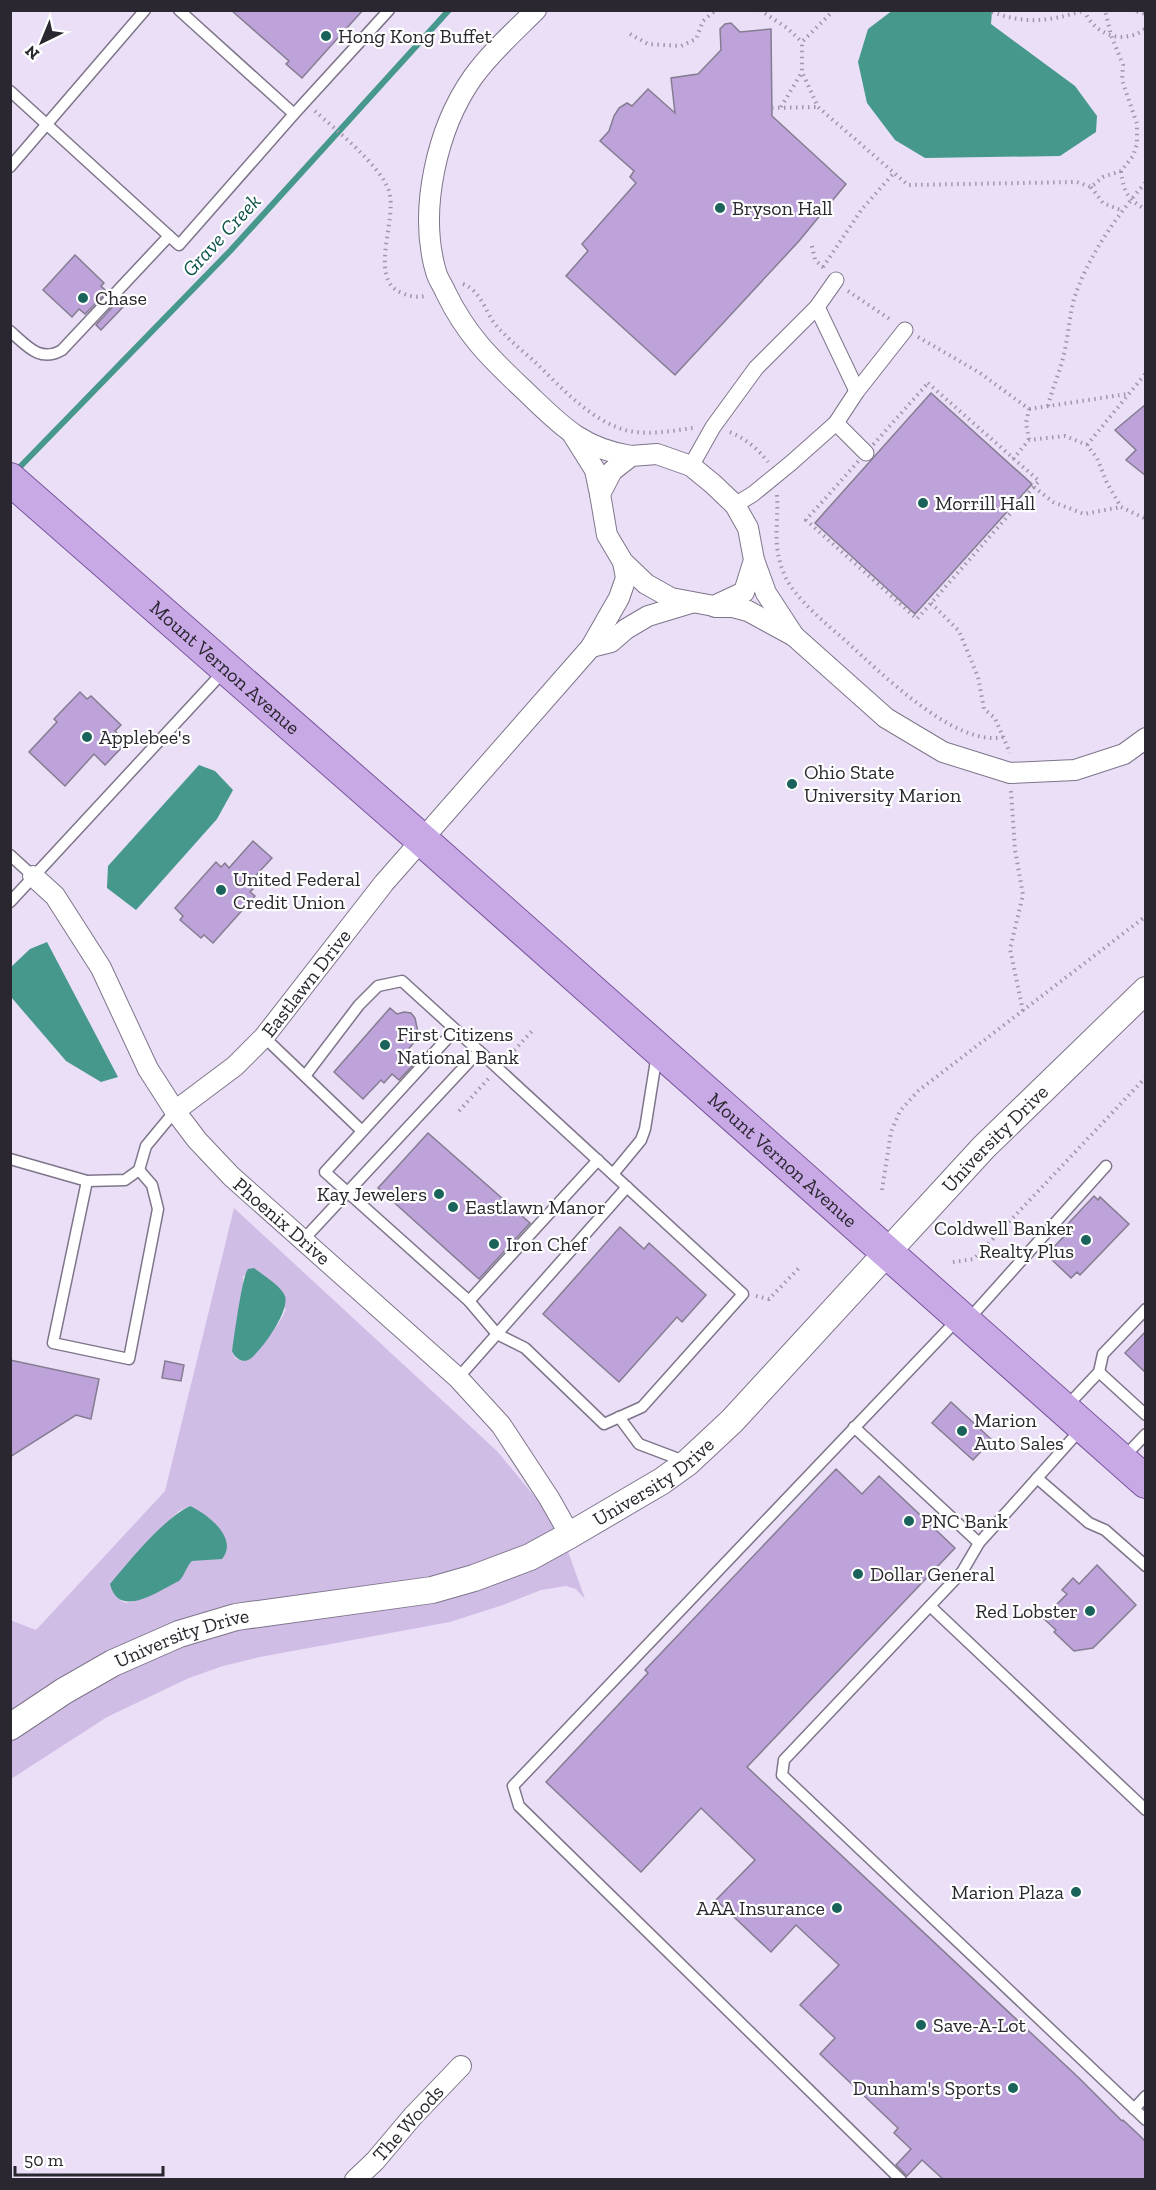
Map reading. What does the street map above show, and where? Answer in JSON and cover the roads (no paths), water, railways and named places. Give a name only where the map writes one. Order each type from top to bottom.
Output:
[{"type":"main road","name":"Mount Vernon Avenue","points":[[20,487],[1146,1482]]},
{"type":"street","points":[[536,10],[473,77],[447,126],[433,174],[428,220],[436,272],[456,314],[486,354],[573,435],[595,470],[607,535],[623,562],[646,584],[671,598],[748,611],[794,636],[886,718],[943,752],[1010,773],[1075,770],[1124,754],[1146,738]]},
{"type":"street","points":[[692,466],[713,427],[756,368],[818,307],[836,280]]},
{"type":"street","points":[[818,307],[857,391]]},
{"type":"street","points":[[735,505],[782,471],[836,423],[857,391],[905,330]]},
{"type":"street","points":[[836,423],[866,453]]},
{"type":"street","points":[[573,435],[611,453],[631,456],[657,454],[692,466],[735,505],[748,528],[754,560],[766,593],[794,636]]},
{"type":"street","points":[[600,494],[612,471],[631,456]]},
{"type":"street","points":[[714,606],[744,592],[754,560]]},
{"type":"street","points":[[421,839],[591,647],[619,598],[626,578],[623,562]]},
{"type":"street","points":[[591,647],[610,642],[648,616],[693,602]]},
{"type":"street","name":"Eastlawn Drive","points":[[175,1111],[235,1066],[264,1037],[421,839]]},
{"type":"street","name":"Phoenix Drive","points":[[33,876],[55,896],[100,968],[148,1070],[197,1140],[231,1176],[458,1378],[501,1425],[570,1535]]},
{"type":"street","name":"University Drive","points":[[10,1727],[64,1691],[113,1663],[179,1634],[236,1617],[432,1590],[474,1578],[530,1557],[662,1481],[687,1462],[732,1421],[984,1147],[1146,990]]},
{"type":"street","name":"The Woods","points":[[355,2180],[461,2066]]},
{"type":"lane","points":[[10,167],[145,10]]},
{"type":"lane","points":[[179,10],[294,114]]},
{"type":"lane","points":[[10,91],[179,245],[389,10]]},
{"type":"lane","points":[[10,331],[38,354],[52,356],[62,350],[169,236]]},
{"type":"lane","points":[[10,902],[226,668]]},
{"type":"lane","points":[[10,855],[33,876]]},
{"type":"lane","points":[[305,1076],[359,1005],[378,986],[402,981],[743,1294],[642,1407],[604,1424],[525,1348],[497,1334],[469,1301],[325,1172],[455,1030]]},
{"type":"lane","points":[[264,1037],[363,1131]]},
{"type":"lane","points":[[613,1174],[641,1140],[645,1129],[657,1051]]},
{"type":"lane","points":[[304,1239],[479,1052]]},
{"type":"lane","points":[[10,1159],[87,1181],[125,1180],[139,1170],[146,1146],[175,1111]]},
{"type":"lane","points":[[469,1301],[598,1160]]},
{"type":"lane","points":[[901,2180],[519,1806],[513,1786],[855,1428],[963,1320],[1106,1166]]},
{"type":"lane","points":[[87,1181],[52,1343],[129,1359],[158,1209],[152,1185],[139,1170]]},
{"type":"lane","points":[[458,1378],[627,1187]]},
{"type":"lane","points":[[1146,1309],[1103,1354],[1099,1372],[1037,1479],[980,1543],[962,1572],[784,1761],[782,1775],[1146,2120]]},
{"type":"lane","points":[[1099,1372],[1146,1415]]},
{"type":"lane","points":[[620,1417],[639,1444],[687,1462]]},
{"type":"lane","points":[[855,1428],[980,1543]]},
{"type":"lane","points":[[1121,1460],[1146,1434]]},
{"type":"lane","points":[[1037,1479],[1089,1523],[1105,1530],[1146,1566]]},
{"type":"lane","points":[[930,1606],[1146,1810]]},
{"type":"lane","points":[[1134,2109],[1146,2096]]},
{"type":"waterway","name":"Grave Creek","points":[[15,472],[231,250],[449,10]]},
{"type":"place","name":"Hong Kong Buffet","points":[[326,36]]},
{"type":"place","name":"Bryson Hall","points":[[720,208]]},
{"type":"place","name":"Chase","points":[[83,298]]},
{"type":"place","name":"Morrill Hall","points":[[923,503]]},
{"type":"place","name":"Applebee's","points":[[87,737]]},
{"type":"place","name":"Ohio State University Marion","points":[[792,784]]},
{"type":"place","name":"United Federal Credit Union","points":[[221,890]]},
{"type":"place","name":"First Citizens National Bank","points":[[385,1045]]},
{"type":"place","name":"Kay Jewelers","points":[[439,1194]]},
{"type":"place","name":"Eastlawn Manor","points":[[453,1207]]},
{"type":"place","name":"Coldwell Banker Realty Plus","points":[[1086,1240]]},
{"type":"place","name":"Iron Chef","points":[[494,1244]]},
{"type":"place","name":"Marion Auto Sales","points":[[962,1431]]},
{"type":"place","name":"PNC Bank","points":[[909,1521]]},
{"type":"place","name":"Dollar General","points":[[858,1574]]},
{"type":"place","name":"Red Lobster","points":[[1090,1611]]},
{"type":"place","name":"Marion Plaza","points":[[1076,1892]]},
{"type":"place","name":"AAA Insurance","points":[[837,1908]]},
{"type":"place","name":"Save-A-Lot","points":[[921,2025]]},
{"type":"place","name":"Dunham's Sports","points":[[1013,2088]]}]
